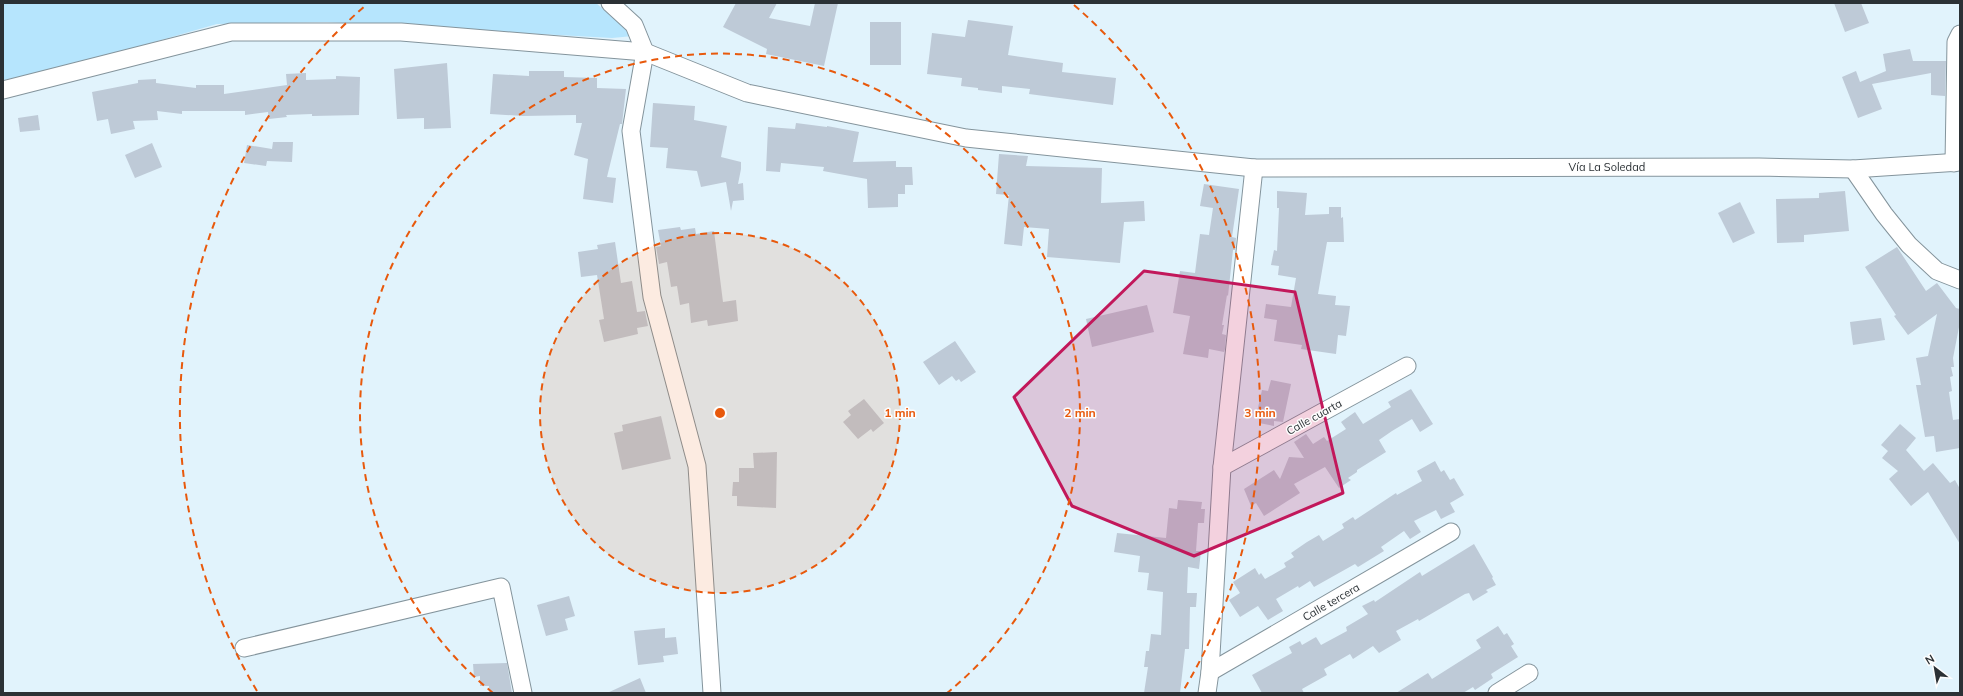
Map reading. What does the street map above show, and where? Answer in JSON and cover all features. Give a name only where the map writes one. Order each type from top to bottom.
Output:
[{"type":"street","points":[[610,3],[634,25],[646,52],[631,131],[652,297],[697,466],[712,693]]},
{"type":"street","name":"Vía La Soledad","points":[[3,90],[231,32],[401,32],[646,52],[747,93],[966,138],[1254,168],[1759,167],[1853,169],[1957,163]]},
{"type":"street","points":[[1957,163],[1956,42],[1960,34]]},
{"type":"street","points":[[1207,693],[1210,672],[1222,467],[1254,168]]},
{"type":"street","points":[[1853,169],[1884,214],[1909,245],[1937,271],[1960,280]]},
{"type":"street","name":"Calle cuarta","points":[[1222,467],[1407,366]]},
{"type":"street","name":"Calle tercera","points":[[1210,672],[1451,532]]},
{"type":"street","points":[[244,648],[500,587],[523,693]]},
{"type":"street","points":[[1497,693],[1529,673]]},
{"type":"highlighted area","points":[[1144,271],[1295,292],[1343,493],[1194,556],[1072,506],[1014,397]]},
{"type":"shaded area","points":[[3,3],[596,3],[633,36],[612,38],[327,22],[217,24],[60,69],[3,80]]},
{"type":"building","points":[[736,3],[777,3],[769,18],[810,26],[815,3],[838,3],[824,66],[766,54],[767,49],[723,27]]},
{"type":"building","points":[[1834,3],[1861,3],[1869,23],[1845,32]]},
{"type":"building","points":[[968,20],[1013,26],[1008,55],[1063,63],[1062,72],[1116,78],[1113,105],[1029,94],[1030,89],[1002,86],[1002,93],[978,90],[978,88],[961,86],[962,78],[927,74],[932,33],[965,37]]},
{"type":"building","points":[[870,22],[901,22],[901,65],[870,65]]},
{"type":"building","points":[[1910,49],[1913,61],[1946,61],[1945,96],[1931,95],[1931,73],[1872,84],[1882,109],[1858,118],[1842,77],[1856,71],[1860,82],[1886,71],[1883,54]]},
{"type":"building","points":[[447,63],[451,128],[424,129],[424,118],[397,119],[394,69]]},
{"type":"building","points":[[529,71],[564,71],[564,77],[597,78],[597,88],[626,89],[622,124],[620,124],[607,177],[616,178],[613,203],[583,199],[588,159],[574,155],[582,123],[576,123],[576,115],[523,116],[490,114],[493,74],[529,76]]},
{"type":"building","points":[[306,73],[306,80],[336,79],[336,76],[360,77],[359,115],[286,115],[287,117],[269,119],[268,112],[245,115],[245,111],[182,111],[182,114],[157,111],[158,120],[133,121],[135,129],[111,134],[108,119],[97,121],[92,92],[138,83],[138,80],[156,79],[156,83],[196,88],[196,85],[224,85],[224,94],[287,85],[286,74]]},
{"type":"building","points":[[653,103],[695,106],[694,120],[727,126],[721,157],[741,162],[738,184],[743,183],[744,200],[733,201],[731,211],[726,182],[701,187],[697,171],[666,168],[668,148],[650,147]]},
{"type":"building","points":[[38,115],[40,130],[20,132],[18,118]]},
{"type":"building","points":[[796,123],[827,126],[859,132],[853,162],[896,161],[896,167],[912,167],[913,185],[905,185],[905,194],[898,194],[898,207],[868,208],[867,179],[823,171],[824,167],[781,163],[780,172],[766,171],[768,127],[795,129]]},
{"type":"building","points":[[273,142],[293,142],[292,162],[267,161],[266,166],[244,163],[247,145],[272,149]]},
{"type":"building","points":[[152,143],[162,167],[135,178],[125,155]]},
{"type":"building","points":[[999,154],[1028,156],[1026,166],[1102,168],[1101,203],[1144,201],[1145,221],[1124,222],[1120,263],[1047,257],[1049,229],[1024,227],[1022,246],[1004,244],[1009,195],[996,194]]},
{"type":"building","points":[[1204,184],[1239,189],[1232,237],[1236,238],[1235,250],[1233,250],[1228,296],[1227,295],[1222,325],[1224,325],[1222,334],[1226,335],[1225,349],[1224,352],[1209,349],[1208,358],[1183,354],[1190,316],[1173,313],[1180,271],[1195,273],[1200,234],[1209,235],[1213,208],[1200,206]]},
{"type":"building","points":[[1277,191],[1307,193],[1305,215],[1329,214],[1329,207],[1341,207],[1344,242],[1327,242],[1318,294],[1336,296],[1335,305],[1350,306],[1346,336],[1338,335],[1336,354],[1301,349],[1302,345],[1274,341],[1277,320],[1264,318],[1266,304],[1291,307],[1296,278],[1278,275],[1279,266],[1271,265],[1274,250],[1277,251],[1279,208],[1277,208]]},
{"type":"building","points":[[1845,191],[1849,231],[1804,235],[1804,242],[1777,243],[1776,199],[1819,198],[1819,193]]},
{"type":"building","points":[[1740,202],[1755,233],[1733,243],[1718,213]]},
{"type":"building","points":[[680,227],[681,230],[695,228],[696,234],[714,231],[723,302],[736,300],[738,321],[708,326],[707,320],[691,323],[689,303],[680,305],[677,286],[671,287],[667,262],[659,264],[656,247],[661,246],[658,230]]},
{"type":"building","points":[[615,242],[621,283],[632,281],[637,312],[645,311],[648,326],[637,328],[638,334],[604,342],[599,320],[604,319],[597,275],[581,277],[578,252],[598,249],[597,245]]},
{"type":"building","points":[[1897,247],[1926,291],[1937,283],[1956,308],[1960,309],[1960,322],[1953,358],[1954,367],[1951,367],[1953,376],[1950,377],[1952,391],[1949,392],[1953,420],[1960,419],[1960,448],[1936,452],[1934,436],[1925,437],[1916,385],[1921,385],[1916,358],[1928,356],[1937,314],[1908,335],[1894,316],[1896,315],[1865,267]]},
{"type":"building","points":[[1147,305],[1154,332],[1092,347],[1086,319]]},
{"type":"building","points":[[1881,318],[1885,340],[1853,345],[1850,322]]},
{"type":"building","points":[[955,341],[976,372],[961,382],[959,379],[956,381],[952,376],[939,385],[923,362]]},
{"type":"building","points":[[1271,380],[1291,384],[1283,422],[1274,421],[1274,426],[1259,423],[1261,413],[1257,412],[1262,390],[1268,391]]},
{"type":"building","points":[[1411,389],[1433,424],[1420,432],[1412,419],[1392,431],[1379,440],[1386,452],[1357,470],[1357,472],[1348,478],[1351,480],[1339,488],[1325,467],[1294,484],[1300,493],[1264,516],[1256,503],[1251,506],[1244,489],[1274,470],[1280,479],[1289,457],[1304,458],[1294,442],[1306,434],[1313,444],[1324,437],[1327,441],[1346,429],[1341,422],[1355,412],[1363,424],[1391,407],[1388,402]]},
{"type":"building","points":[[864,399],[884,423],[873,432],[871,429],[858,439],[843,422],[851,415],[848,411]]},
{"type":"building","points":[[661,416],[671,459],[622,470],[614,433],[623,431],[622,425]]},
{"type":"building","points":[[1900,424],[1916,438],[1906,450],[1924,471],[1933,463],[1950,483],[1955,480],[1960,489],[1960,544],[1928,492],[1911,506],[1889,479],[1898,471],[1882,458],[1888,451],[1881,445]]},
{"type":"building","points":[[777,452],[776,508],[737,506],[737,496],[732,496],[733,482],[739,482],[739,468],[754,468],[753,453]]},
{"type":"building","points":[[1435,461],[1441,472],[1444,470],[1450,480],[1454,478],[1464,495],[1450,503],[1455,512],[1441,519],[1436,510],[1414,521],[1421,532],[1410,539],[1404,531],[1381,547],[1384,551],[1358,567],[1355,564],[1314,587],[1310,581],[1299,588],[1298,586],[1276,599],[1283,611],[1268,620],[1258,606],[1240,617],[1229,600],[1240,593],[1233,582],[1255,568],[1259,575],[1261,573],[1265,579],[1286,567],[1284,563],[1294,557],[1291,553],[1307,542],[1319,535],[1323,541],[1344,528],[1342,524],[1353,517],[1355,520],[1396,493],[1397,495],[1422,481],[1417,471]]},
{"type":"building","points":[[1178,500],[1202,502],[1201,509],[1205,509],[1204,523],[1198,523],[1196,551],[1201,551],[1199,569],[1188,567],[1187,593],[1197,593],[1196,607],[1190,607],[1189,649],[1185,649],[1180,693],[1144,693],[1148,667],[1144,667],[1146,651],[1149,651],[1151,634],[1161,635],[1163,592],[1147,590],[1149,573],[1138,572],[1140,556],[1114,552],[1117,533],[1166,538],[1169,508],[1177,509]]},
{"type":"building","points":[[1474,544],[1496,585],[1486,590],[1488,592],[1473,601],[1469,593],[1465,594],[1419,621],[1418,619],[1396,631],[1401,640],[1379,653],[1373,646],[1353,659],[1350,654],[1324,669],[1327,675],[1302,689],[1304,693],[1262,693],[1252,675],[1292,653],[1289,647],[1300,641],[1302,645],[1316,637],[1321,645],[1347,631],[1346,627],[1368,614],[1362,606],[1374,600],[1375,602],[1420,572],[1422,576]]},
{"type":"building","points":[[569,596],[575,616],[565,619],[568,630],[546,636],[537,605]]},
{"type":"building","points":[[1498,626],[1504,635],[1507,633],[1514,644],[1511,646],[1518,657],[1491,674],[1493,678],[1475,690],[1473,687],[1463,693],[1396,693],[1428,673],[1432,679],[1481,648],[1476,640]]},
{"type":"building","points":[[665,628],[665,638],[676,637],[678,654],[663,656],[664,662],[638,665],[634,631]]},
{"type":"building","points":[[507,663],[512,693],[489,693],[489,686],[480,686],[480,676],[474,677],[473,664]]},
{"type":"building","points":[[640,678],[646,693],[607,693]]}]
